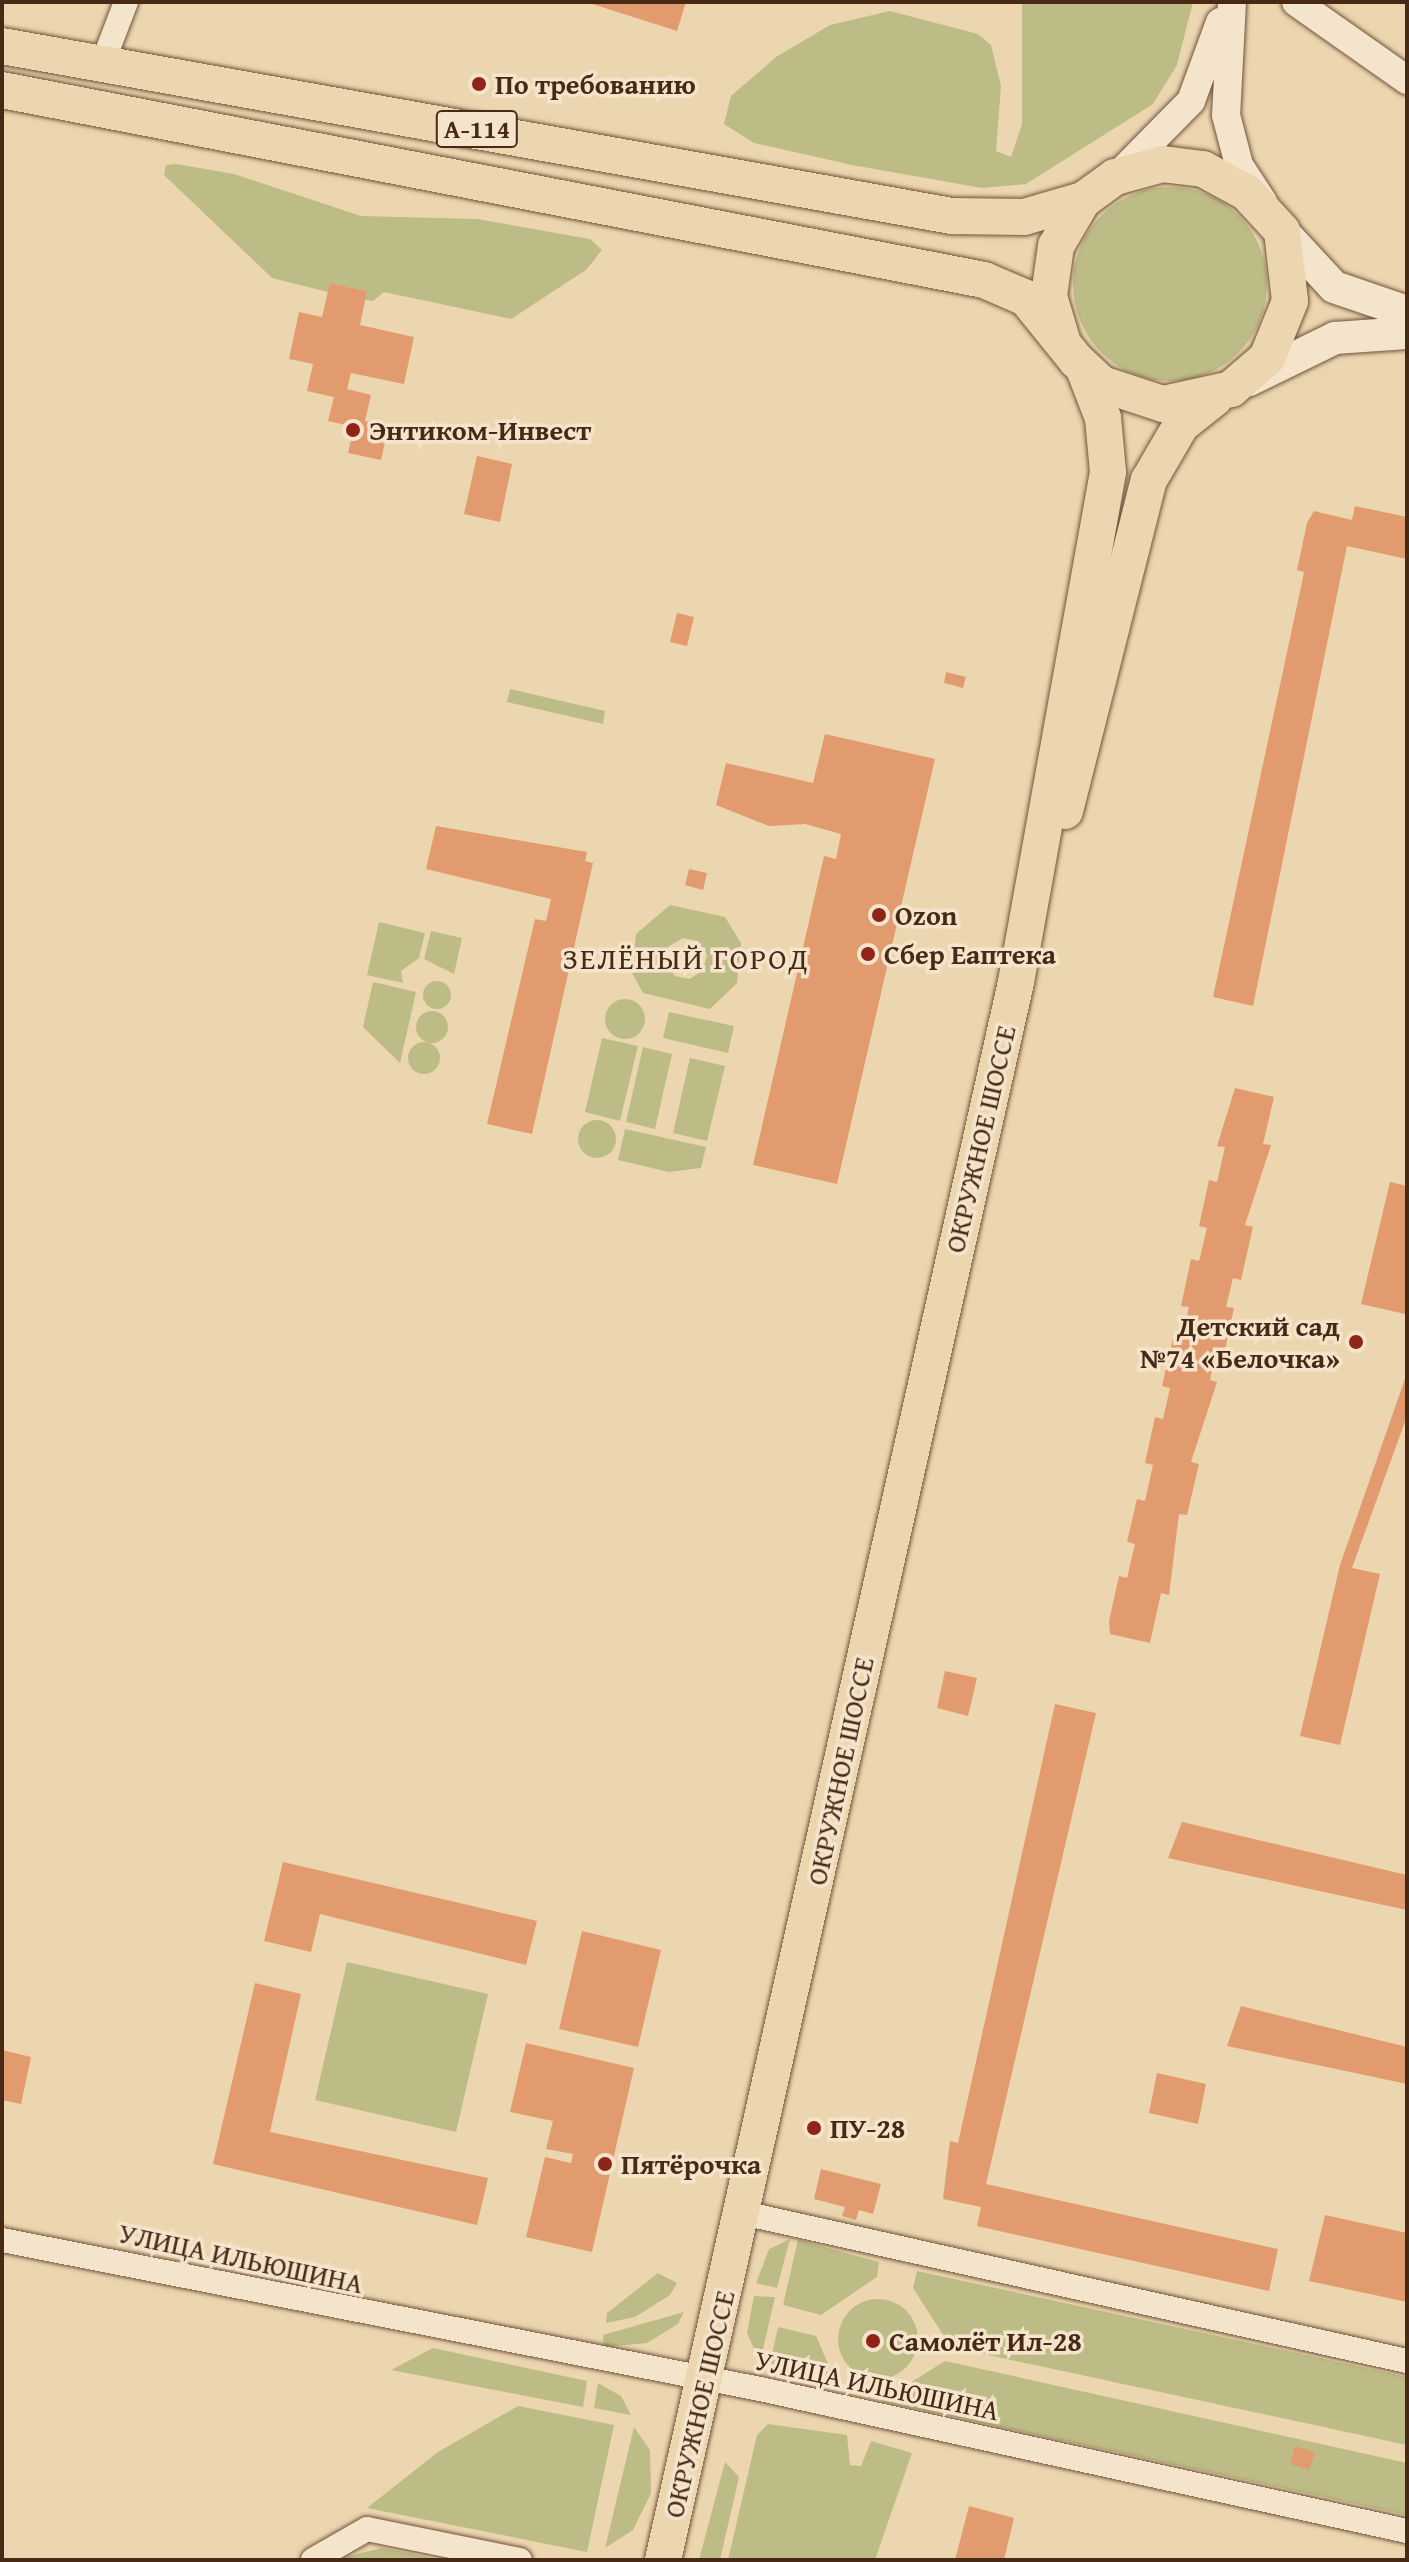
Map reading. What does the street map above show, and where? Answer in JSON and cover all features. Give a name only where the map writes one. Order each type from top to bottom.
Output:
[{"type":"main road","name":"А-114","points":[[2,46],[952,216],[1024,217],[1083,200]]},
{"type":"main road","name":"А-114","points":[[2,90],[947,271],[1026,298],[1062,340]]},
{"type":"main road","points":[[1407,312],[1334,287],[1277,223],[1237,186],[1194,167],[1163,164],[1115,177],[1083,200],[1067,220],[1049,268],[1062,340],[1084,369],[1143,402],[1180,404],[1232,388],[1335,338],[1407,333]]},
{"type":"main road","points":[[1232,388],[1267,358],[1286,316],[1291,274],[1277,223]]},
{"type":"main road","name":"ОКРУЖНОЕ ШОССЕ","points":[[663,2560],[1016,982],[1106,492],[1103,418],[1084,369]]},
{"type":"main road","name":"ОКРУЖНОЕ ШОССЕ","points":[[1016,982],[1094,711],[1149,480],[1181,425],[1232,388]]},
{"type":"street","points":[[103,62],[126,2]]},
{"type":"street","points":[[1115,177],[1191,101],[1229,2]]},
{"type":"street","points":[[1229,2],[1226,115],[1239,165],[1277,223]]},
{"type":"street","points":[[1296,2],[1407,80]]},
{"type":"street","points":[[743,2213],[1407,2361]]},
{"type":"street","name":"УЛИЦА ИЛЬЮШИНА","points":[[2,2240],[705,2378],[1407,2531]]},
{"type":"street","points":[[313,2560],[367,2529],[520,2560]]},
{"type":"shaded area","points":[[1022,2],[1193,2],[1177,65],[1153,104],[1026,184],[982,188],[852,165],[754,143],[724,124],[731,96],[776,57],[830,25],[890,11],[978,34],[991,45],[1001,86],[996,151],[1011,157],[1022,124]]},
{"type":"shaded area","points":[[177,164],[234,174],[361,216],[477,219],[590,239],[602,250],[586,270],[511,319],[384,292],[373,301],[365,300],[367,291],[330,283],[328,292],[272,278],[164,175],[166,165]]},
{"type":"shaded area","points":[[1170,187],[1207,195],[1224,203],[1238,216],[1251,230],[1259,247],[1267,284],[1259,321],[1251,338],[1238,352],[1224,365],[1207,373],[1170,381],[1133,373],[1116,365],[1102,352],[1089,338],[1081,321],[1073,284],[1081,247],[1089,230],[1102,216],[1116,203],[1133,195]]},
{"type":"shaded area","points":[[510,689],[605,711],[603,724],[507,702]]},
{"type":"shaded area","points":[[670,905],[725,917],[741,943],[737,983],[710,1009],[643,993],[632,973],[636,934]],"holes":[[[683,938],[698,941],[707,955],[703,970],[690,979],[675,976],[666,962],[669,946]]]},
{"type":"shaded area","points":[[379,922],[425,933],[419,958],[401,971],[403,983],[367,975]]},
{"type":"shaded area","points":[[431,931],[462,938],[454,974],[424,959]]},
{"type":"shaded area","points":[[437,981],[447,985],[451,995],[447,1005],[437,1009],[427,1005],[423,995],[427,985]]},
{"type":"shaded area","points":[[373,982],[416,992],[400,1063],[363,1027]]},
{"type":"shaded area","points":[[625,999],[639,1005],[645,1019],[639,1033],[625,1039],[611,1033],[605,1019],[611,1005]]},
{"type":"shaded area","points":[[432,1011],[444,1015],[448,1027],[444,1039],[432,1043],[420,1039],[416,1027],[420,1015]]},
{"type":"shaded area","points":[[669,1012],[734,1026],[728,1053],[663,1038]]},
{"type":"shaded area","points":[[602,1038],[638,1046],[620,1121],[585,1112]]},
{"type":"shaded area","points":[[424,1042],[435,1047],[440,1058],[435,1069],[424,1074],[413,1069],[408,1058],[413,1047]]},
{"type":"shaded area","points":[[643,1047],[672,1054],[655,1129],[626,1122]]},
{"type":"shaded area","points":[[690,1058],[725,1066],[707,1141],[673,1133]]},
{"type":"shaded area","points":[[597,1120],[611,1125],[616,1139],[611,1153],[597,1158],[583,1153],[578,1139],[583,1125]]},
{"type":"shaded area","points":[[625,1129],[706,1147],[701,1168],[669,1172],[618,1160]]},
{"type":"shaded area","points":[[347,1962],[488,1994],[456,2132],[315,2100]]},
{"type":"shaded area","points":[[790,2239],[777,2288],[756,2283],[769,2249]]},
{"type":"shaded area","points":[[798,2240],[879,2262],[877,2277],[821,2315],[783,2305]]},
{"type":"shaded area","points":[[917,2271],[1407,2377],[1407,2445],[951,2347],[913,2288]]},
{"type":"shaded area","points":[[658,2273],[677,2283],[670,2295],[635,2317],[606,2323],[607,2313]]},
{"type":"shaded area","points":[[754,2296],[775,2297],[760,2362],[747,2333]]},
{"type":"shaded area","points":[[878,2299],[893,2302],[906,2311],[915,2324],[918,2339],[915,2354],[906,2367],[893,2376],[878,2379],[863,2376],[850,2367],[841,2354],[838,2339],[841,2324],[850,2311],[863,2302]]},
{"type":"shaded area","points":[[684,2312],[678,2324],[647,2343],[604,2347],[603,2335]]},
{"type":"shaded area","points":[[778,2327],[816,2336],[839,2389],[768,2373]]},
{"type":"shaded area","points":[[433,2348],[587,2381],[583,2407],[391,2370]]},
{"type":"shaded area","points":[[945,2361],[1407,2463],[1407,2515],[881,2401]]},
{"type":"shaded area","points":[[598,2383],[621,2396],[631,2415],[594,2408]]},
{"type":"shaded area","points":[[518,2406],[614,2425],[587,2552],[367,2508],[438,2452]]},
{"type":"shaded area","points":[[768,2424],[847,2435],[850,2465],[861,2466],[871,2441],[912,2453],[875,2560],[728,2560],[757,2435]]},
{"type":"shaded area","points":[[634,2427],[650,2450],[651,2493],[633,2530],[605,2548]]},
{"type":"shaded area","points":[[725,2462],[739,2477],[720,2560],[699,2560]]},
{"type":"shaded area","points":[[382,2548],[403,2552],[440,2560],[332,2560]]},
{"type":"building","points":[[586,2],[686,2],[677,31]]},
{"type":"building","points":[[330,283],[367,291],[360,325],[414,337],[404,384],[351,373],[347,389],[371,395],[365,421],[389,426],[381,460],[348,453],[354,427],[328,421],[334,397],[307,391],[313,364],[289,359],[299,312],[322,317]]},
{"type":"building","points":[[477,456],[512,464],[500,522],[464,514]]},
{"type":"building","points":[[1355,506],[1407,517],[1407,559],[1347,546],[1253,1006],[1213,997],[1304,572],[1297,570],[1307,523],[1314,511],[1352,520]]},
{"type":"building","points":[[677,613],[694,617],[687,646],[670,642]]},
{"type":"building","points":[[946,672],[966,677],[963,688],[944,683]]},
{"type":"building","points":[[825,734],[935,759],[837,1184],[753,1165],[824,856],[836,859],[841,834],[805,824],[769,826],[716,805],[726,763],[813,783]]},
{"type":"building","points":[[436,826],[587,852],[585,861],[593,863],[532,1134],[487,1124],[535,919],[546,921],[551,899],[426,869]]},
{"type":"building","points":[[689,869],[707,873],[703,890],[685,885]]},
{"type":"building","points":[[1235,1088],[1274,1097],[1263,1144],[1271,1145],[1245,1225],[1253,1227],[1241,1280],[1233,1278],[1226,1307],[1234,1308],[1223,1359],[1215,1357],[1210,1380],[1217,1382],[1191,1462],[1199,1464],[1187,1515],[1179,1514],[1169,1595],[1161,1593],[1150,1643],[1110,1634],[1109,1621],[1119,1576],[1127,1578],[1135,1544],[1127,1542],[1137,1499],[1145,1501],[1153,1465],[1145,1463],[1155,1417],[1163,1419],[1170,1388],[1162,1386],[1173,1339],[1181,1342],[1189,1307],[1181,1306],[1191,1259],[1199,1261],[1207,1228],[1199,1226],[1209,1180],[1217,1182],[1225,1147],[1217,1146]]},
{"type":"building","points":[[1390,1182],[1407,1186],[1405,1314],[1361,1304]]},
{"type":"building","points":[[1407,1373],[1407,1416],[1352,1568],[1380,1574],[1340,1745],[1300,1736],[1340,1565]]},
{"type":"building","points":[[945,1671],[977,1678],[968,1716],[937,1708]]},
{"type":"building","points":[[1055,1704],[1096,1713],[986,2184],[1278,2249],[1269,2291],[977,2226],[981,2207],[943,2199],[950,2141],[958,2143]]},
{"type":"building","points":[[1182,1822],[1407,1875],[1407,1910],[1168,1858]]},
{"type":"building","points":[[283,1862],[537,1921],[526,1965],[320,1914],[311,1952],[264,1941]]},
{"type":"building","points":[[582,1931],[661,1950],[638,2047],[559,2029]]},
{"type":"building","points":[[255,1983],[301,1994],[270,2132],[488,2178],[477,2225],[213,2164]]},
{"type":"building","points":[[1241,2006],[1407,2047],[1407,2084],[1227,2046]]},
{"type":"building","points":[[526,2043],[634,2068],[592,2252],[526,2237],[545,2157],[571,2163],[573,2154],[546,2149],[553,2121],[510,2112]]},
{"type":"building","points":[[2,2050],[31,2057],[21,2104],[2,2100]]},
{"type":"building","points":[[1157,2073],[1206,2084],[1198,2124],[1149,2113]]},
{"type":"building","points":[[821,2169],[881,2184],[873,2214],[859,2210],[856,2220],[842,2216],[845,2207],[814,2199]]},
{"type":"building","points":[[1325,2215],[1407,2233],[1407,2302],[1309,2281]]},
{"type":"building","points":[[1295,2446],[1315,2452],[1309,2470],[1290,2464]]},
{"type":"building","points":[[969,2506],[1014,2518],[1004,2560],[955,2560]]},
{"type":"place","name":"По требованию","points":[[479,84]]},
{"type":"place","name":"Энтиком-Инвест","points":[[353,430]]},
{"type":"place","name":"Ozon","points":[[879,915]]},
{"type":"place","name":"Сбер Еаптека","points":[[868,954]]},
{"type":"place","name":"Детский сад №74 «Белочка»","points":[[1356,1342]]},
{"type":"place","name":"ПУ-28","points":[[814,2128]]},
{"type":"place","name":"Пятёрочка","points":[[605,2164]]},
{"type":"place","name":"Самолёт Ил-28","points":[[873,2341]]},
{"type":"district","name":"ЗЕЛЁНЫЙ ГОРОД","points":[[686,958]]}]
